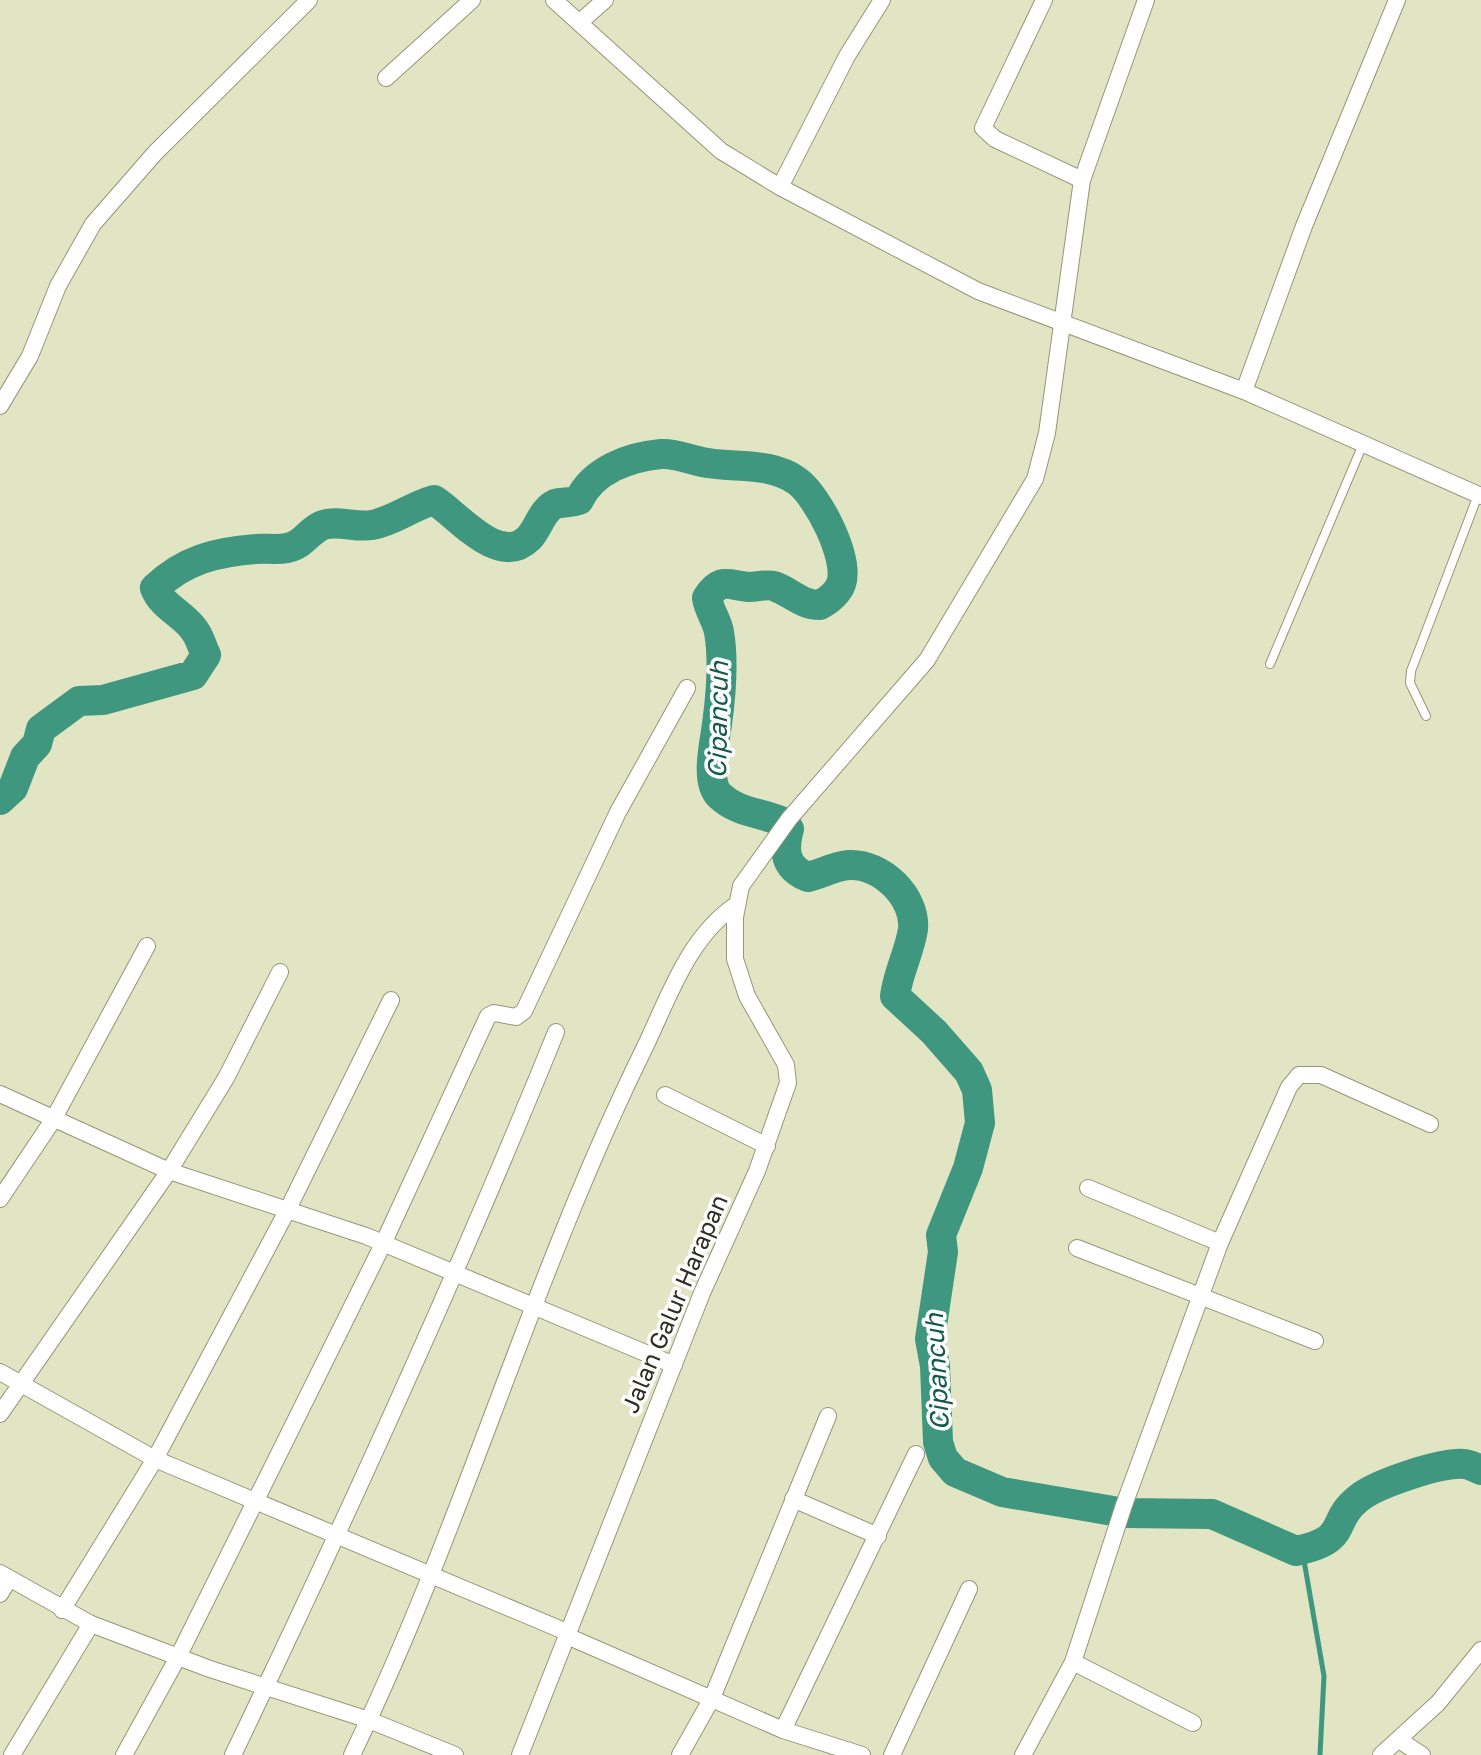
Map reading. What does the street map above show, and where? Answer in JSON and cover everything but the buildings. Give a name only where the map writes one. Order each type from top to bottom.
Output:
[{"type":"street","points":[[0,406],[30,356],[58,286],[93,224],[155,153],[309,0]]},
{"type":"street","points":[[386,78],[472,0]]},
{"type":"street","points":[[554,0],[721,151],[780,187],[978,291],[1244,391],[1480,496]]},
{"type":"street","points":[[580,22],[605,0]]},
{"type":"street","points":[[780,187],[847,56],[882,0]]},
{"type":"street","points":[[1044,0],[983,128],[995,139],[1082,180]]},
{"type":"street","name":"Jalan Galur Harapan","points":[[520,1755],[674,1365],[767,1146],[788,1074],[740,977],[734,940],[736,905],[749,871],[789,819],[927,660],[1021,507],[1042,460],[1082,180],[1146,0]]},
{"type":"street","points":[[1244,391],[1304,226],[1397,0]]},
{"type":"street","points":[[124,1755],[178,1657],[383,1244],[488,1016],[494,1013],[516,1017],[524,1011],[618,812],[687,688]]},
{"type":"street","points":[[352,1755],[432,1574],[533,1305],[611,1117],[694,948],[719,916],[736,905]]},
{"type":"street","points":[[0,1199],[53,1120],[147,946]]},
{"type":"street","points":[[0,1414],[169,1171],[221,1087],[280,972]]},
{"type":"street","points":[[62,1610],[155,1459],[287,1211],[391,1000]]},
{"type":"street","points":[[233,1755],[339,1535],[556,1032]]},
{"type":"street","points":[[1023,1755],[1073,1662],[1124,1505],[1220,1243],[1289,1087],[1299,1075],[1321,1075],[1430,1124]]},
{"type":"street","points":[[0,1094],[169,1171],[383,1244],[674,1365]]},
{"type":"street","points":[[665,1095],[767,1146]]},
{"type":"street","points":[[1088,1188],[1220,1243]]},
{"type":"street","points":[[1077,1248],[1315,1341]]},
{"type":"street","points":[[0,1372],[155,1459],[432,1574],[783,1730],[862,1755]]},
{"type":"street","points":[[680,1755],[712,1698],[828,1416]]},
{"type":"street","points":[[783,1730],[916,1454]]},
{"type":"street","points":[[793,1499],[878,1536]]},
{"type":"street","points":[[0,1594],[5,1576],[91,1624],[178,1657],[369,1720],[455,1755]]},
{"type":"street","points":[[892,1755],[969,1589]]},
{"type":"street","points":[[12,1755],[91,1624]]},
{"type":"street","points":[[1381,1755],[1438,1703],[1481,1650]]},
{"type":"street","points":[[1073,1662],[1193,1723]]},
{"type":"street","points":[[1399,1740],[1422,1755]]},
{"type":"lane","points":[[1270,664],[1363,444]]},
{"type":"lane","points":[[1426,716],[1410,683],[1411,671],[1480,496]]},
{"type":"waterway","name":"Cipancuh","points":[[0,800],[13,788],[25,757],[37,744],[41,729],[79,701],[103,700],[193,675],[206,655],[200,640],[155,588],[177,571],[201,559],[227,552],[287,548],[298,544],[323,525],[372,525],[434,500],[479,536],[505,547],[517,546],[529,538],[551,507],[579,500],[603,473],[625,462],[661,454],[708,463],[765,468],[787,475],[805,489],[823,514],[841,559],[841,584],[820,605],[807,603],[771,585],[720,585],[707,598],[718,628],[721,655],[712,780],[719,795],[727,801],[785,823],[789,829],[786,845],[788,858],[800,873],[808,877],[844,866],[861,866],[884,876],[903,894],[909,905],[913,929],[895,996],[934,1032],[969,1072],[977,1090],[980,1123],[968,1168],[941,1235],[943,1252],[930,1339],[935,1366],[938,1442],[943,1458],[955,1472],[1002,1492],[1125,1513],[1212,1514],[1296,1551],[1325,1541],[1337,1529],[1350,1507],[1379,1486],[1425,1470],[1454,1464],[1466,1464],[1481,1470]]},
{"type":"waterway","points":[[1302,1549],[1324,1676],[1320,1755]]}]
